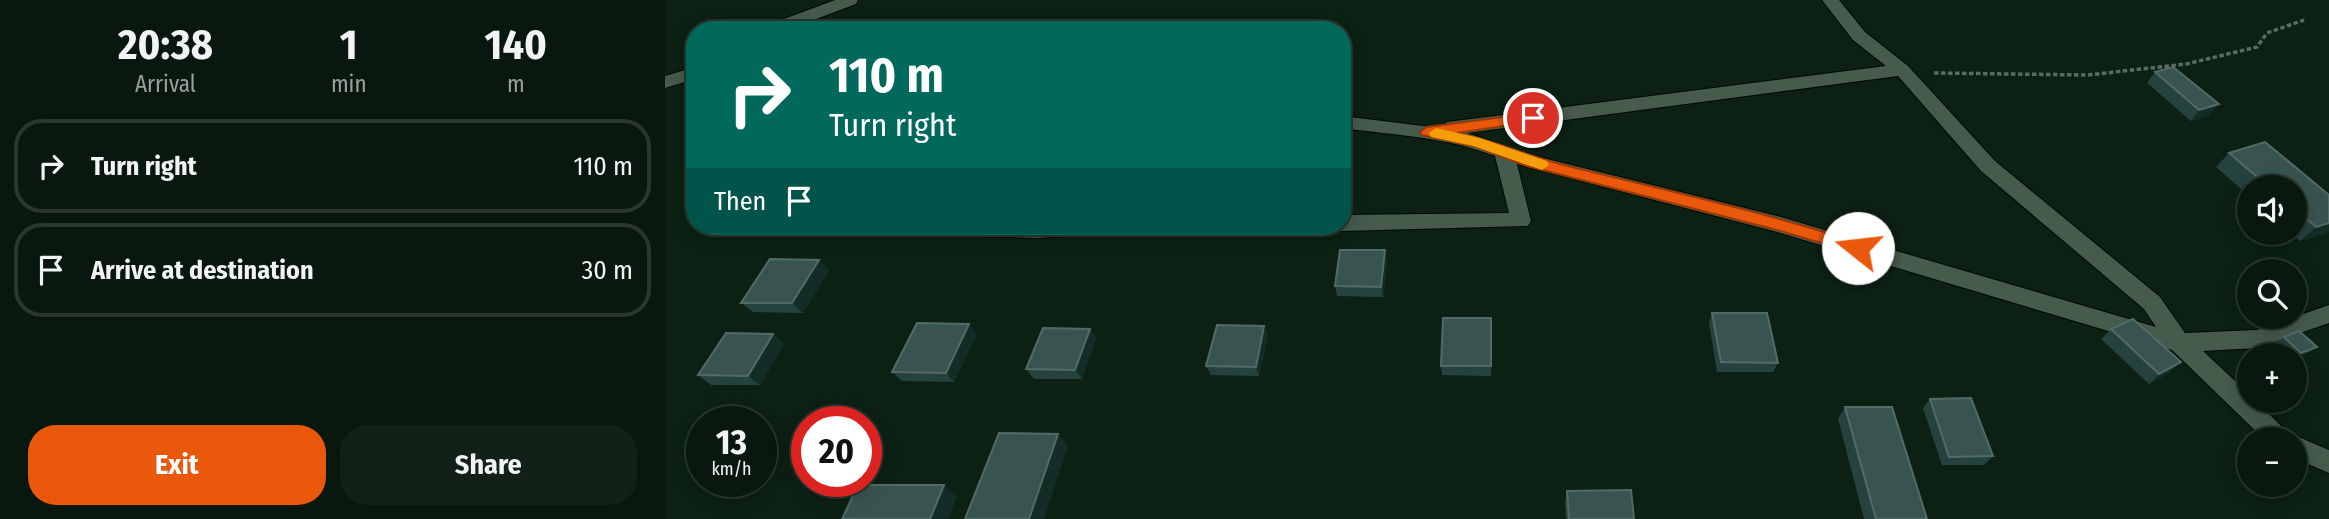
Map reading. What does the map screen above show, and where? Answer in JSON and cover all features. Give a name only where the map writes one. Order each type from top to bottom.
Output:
[{"type":"street","points":[[795,21],[850,0]]},
{"type":"street","points":[[1830,0],[1859,36],[1902,70],[1988,166],[2152,303],[2179,342],[2268,427]]},
{"type":"street","points":[[1427,132],[1902,70]]},
{"type":"street","points":[[665,82],[686,76]]},
{"type":"street","points":[[1351,123],[1475,141],[1527,161],[1777,225],[2179,342],[2257,339],[2329,314]]},
{"type":"street","points":[[1351,223],[1521,221],[1504,153]]},
{"type":"street","points":[[2307,452],[2329,462]]},
{"type":"path","points":[[1902,70],[2088,75],[2186,64],[2257,47],[2267,33],[2304,20]]},
{"type":"building","points":[[2173,67],[2219,104],[2199,110],[2155,72]]},
{"type":"building","points":[[2265,142],[2305,175],[2255,175],[2229,153]]},
{"type":"building","points":[[2307,177],[2329,195],[2329,223],[2316,227],[2307,219]]},
{"type":"building","points":[[1340,250],[1385,250],[1381,287],[1335,286]]},
{"type":"building","points":[[770,259],[819,260],[792,303],[741,303]]},
{"type":"building","points":[[1712,313],[1767,313],[1778,363],[1721,362]]},
{"type":"building","points":[[1443,318],[1491,318],[1491,366],[1441,366]]},
{"type":"building","points":[[2133,319],[2181,362],[2159,374],[2111,329]]},
{"type":"building","points":[[917,323],[969,324],[946,373],[892,372]]},
{"type":"building","points":[[1217,325],[1264,326],[1256,367],[1206,366]]},
{"type":"building","points":[[1043,328],[1090,329],[1075,370],[1026,369]]},
{"type":"building","points":[[2299,331],[2317,347],[2307,351],[2307,343],[2290,343],[2284,337]]},
{"type":"building","points":[[726,333],[773,334],[748,376],[698,375]]},
{"type":"building","points":[[1971,398],[1993,456],[1949,457],[1930,399]]},
{"type":"building","points":[[1845,407],[1892,407],[1927,519],[1876,519]]},
{"type":"building","points":[[999,433],[1058,434],[1029,519],[965,519]]},
{"type":"building","points":[[882,485],[944,485],[930,519],[842,519],[852,497],[882,497]]},
{"type":"building","points":[[1631,490],[1634,519],[1569,519],[1567,491]]},
{"type":"slow traffic","points":[[1436,133],[1475,141],[1542,165]]},
{"type":"route","points":[[1533,118],[1427,132],[1475,141],[1527,161],[1858,248]]}]
